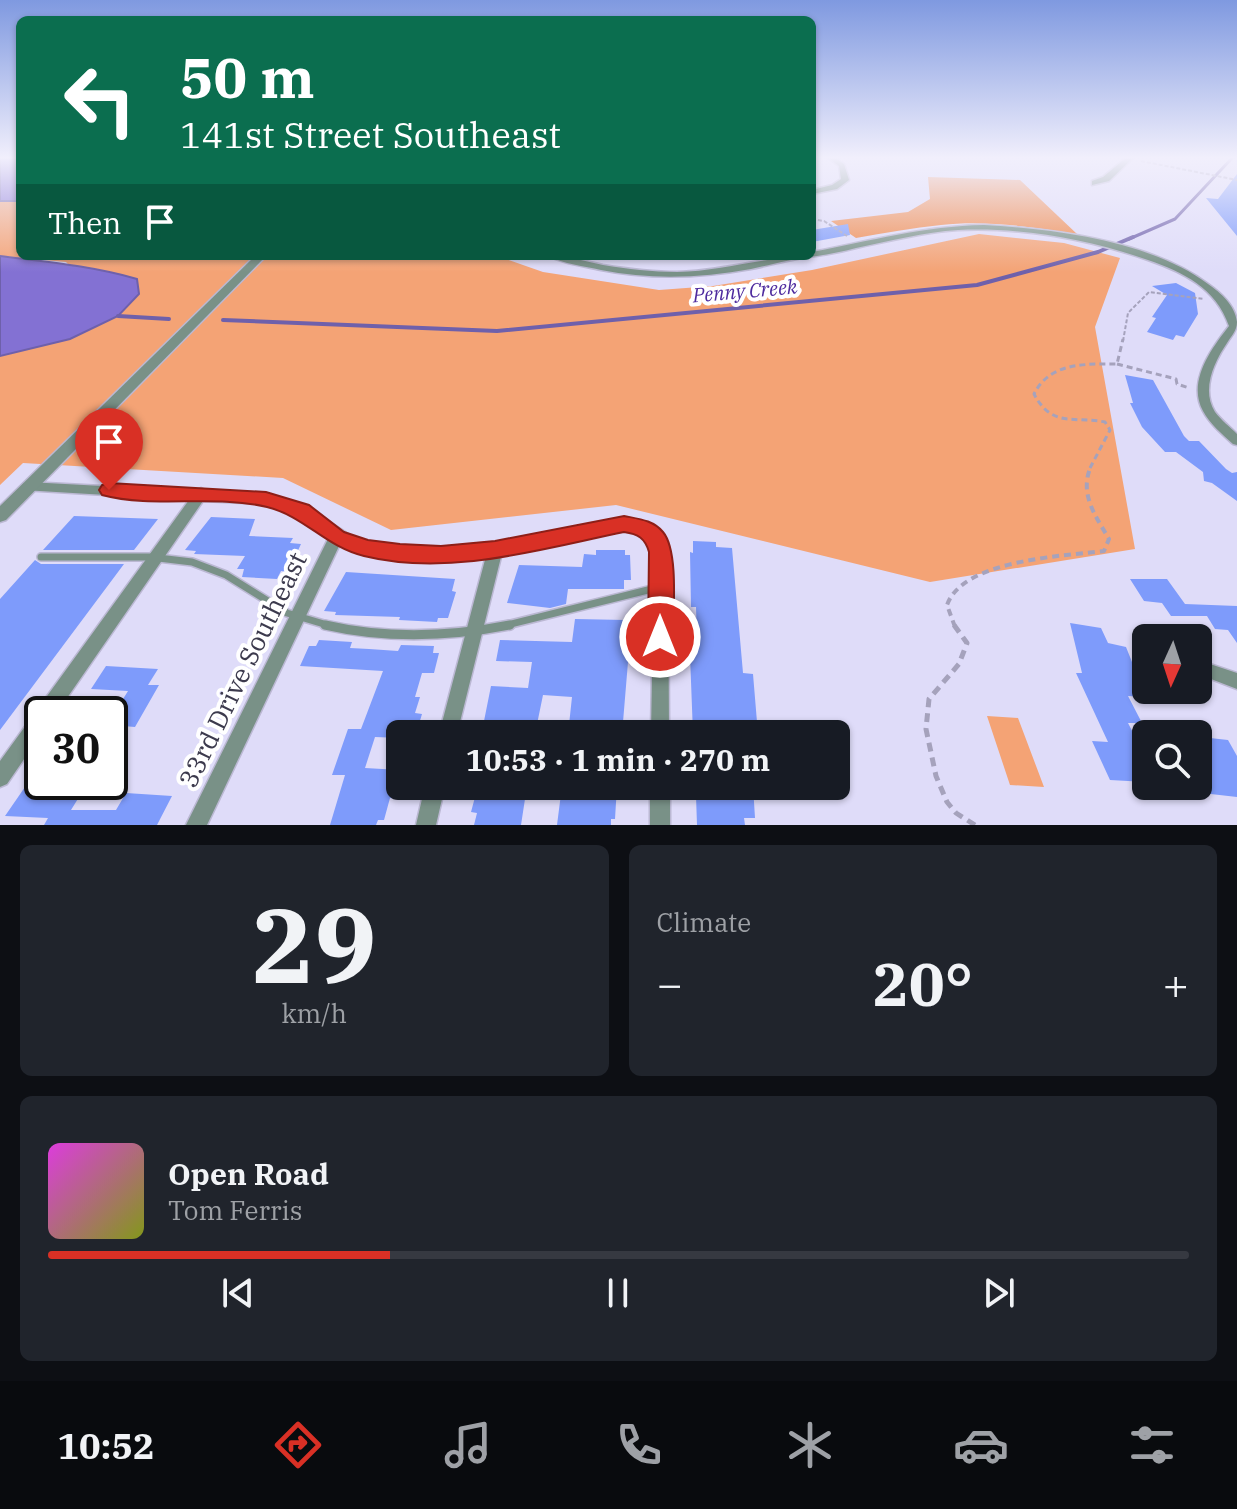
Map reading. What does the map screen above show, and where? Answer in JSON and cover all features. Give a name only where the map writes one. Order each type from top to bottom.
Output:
[{"type":"street","points":[[816,254],[956,228],[1041,233],[1125,250],[1168,264],[1216,294],[1229,310],[1235,326],[1214,354],[1203,384],[1207,408],[1237,441]]},
{"type":"street","points":[[0,516],[257,260]]},
{"type":"street","points":[[571,260],[611,269],[657,274],[712,272],[781,260]]},
{"type":"street","points":[[28,487],[201,493],[266,499],[301,511],[336,538],[366,549],[400,553],[441,555],[495,550],[624,524],[643,528],[656,539],[661,552],[660,720]]},
{"type":"street","points":[[57,696],[201,493]]},
{"type":"street","name":"33rd Drive Southeast","points":[[196,825],[336,538]]},
{"type":"street","points":[[452,720],[495,550]]},
{"type":"street","points":[[1212,672],[1237,681]]},
{"type":"street","points":[[0,777],[24,743]]},
{"type":"street","points":[[426,825],[432,800]]},
{"type":"street","points":[[660,800],[660,825]]},
{"type":"lane","points":[[41,557],[155,559],[214,569],[297,618],[352,630],[394,633],[474,630],[547,617],[660,587]]},
{"type":"path","points":[[816,220],[824,221],[860,245]]},
{"type":"path","points":[[1117,364],[1129,306],[1142,296],[1149,292],[1206,299],[1203,294],[1216,294]]},
{"type":"path","points":[[975,825],[955,812],[943,794],[934,770],[928,733],[926,707],[936,687],[957,666],[967,643],[949,616],[946,602],[950,593],[988,569],[1104,551],[1109,539],[1086,502],[1085,480],[1090,460],[1110,430],[1105,422],[1093,418],[1067,422],[1047,413],[1038,405],[1034,394],[1037,382],[1049,373],[1071,366],[1117,364],[1176,379],[1177,384],[1205,392]]},
{"type":"shaded area","points":[[0,196],[16,196],[16,201],[0,201]]},
{"type":"shaded area","points":[[930,196],[1036,196],[1077,234],[975,223],[930,226],[856,238],[831,221],[908,212],[930,199]]},
{"type":"shaded area","points":[[0,201],[16,201],[16,257],[0,256]]},
{"type":"shaded area","points":[[979,234],[1064,243],[1120,258],[1095,327],[1135,549],[930,582],[616,505],[391,530],[283,478],[23,463],[0,485],[0,356],[70,339],[118,316],[66,262],[44,260],[508,260],[543,272],[659,290],[713,286],[812,270]]},
{"type":"shaded area","points":[[0,256],[86,268],[137,279],[139,294],[118,316],[70,339],[0,356]]},
{"type":"shaded area","points":[[987,716],[1018,718],[1044,787],[1010,785]]},
{"type":"building","points":[[1221,196],[1237,196],[1237,236],[1206,198],[1218,199]]},
{"type":"building","points":[[848,224],[850,235],[816,241],[816,229]]},
{"type":"building","points":[[1176,283],[1195,293],[1198,314],[1184,337],[1176,335],[1173,340],[1147,332],[1156,318],[1152,317],[1167,295],[1152,286]]},
{"type":"building","points":[[1125,375],[1153,380],[1184,436],[1189,441],[1199,441],[1226,469],[1237,472],[1237,501],[1212,483],[1204,481],[1203,472],[1176,452],[1165,452],[1142,427],[1130,403],[1133,403]]},
{"type":"building","points":[[74,516],[158,519],[134,550],[43,550]]},
{"type":"building","points":[[211,517],[255,519],[249,536],[293,538],[290,543],[301,544],[288,572],[281,571],[277,579],[242,577],[244,569],[237,569],[245,556],[194,554],[196,551],[185,550]]},
{"type":"building","points":[[693,541],[716,542],[716,547],[732,548],[743,673],[753,674],[757,720],[692,720],[690,655],[693,655],[693,639],[697,639],[696,607],[691,607],[690,552],[693,553]]},
{"type":"building","points":[[596,550],[625,550],[625,555],[630,555],[631,580],[624,580],[624,589],[568,589],[566,604],[550,608],[507,603],[519,565],[582,567],[584,554],[596,555]]},
{"type":"building","points":[[35,560],[41,564],[124,564],[0,730],[0,599]]},
{"type":"building","points":[[346,572],[455,579],[452,591],[456,592],[448,618],[438,618],[437,622],[399,620],[400,617],[335,615],[336,612],[324,611]]},
{"type":"building","points":[[1130,579],[1167,579],[1185,604],[1237,606],[1237,643],[1228,630],[1215,629],[1207,616],[1171,616],[1162,603],[1144,601]]},
{"type":"building","points":[[575,619],[625,620],[625,626],[631,626],[623,720],[570,720],[572,697],[543,695],[538,720],[484,720],[491,686],[528,688],[532,662],[496,661],[500,640],[572,642]]},
{"type":"building","points":[[1070,623],[1101,628],[1108,643],[1126,647],[1132,662],[1132,696],[1128,696],[1140,720],[1128,723],[1132,731],[1132,781],[1110,780],[1092,741],[1108,742],[1076,673],[1082,673]]},
{"type":"building","points":[[319,640],[352,642],[350,648],[398,651],[401,645],[434,646],[433,653],[439,653],[434,673],[422,673],[415,697],[420,697],[415,713],[422,714],[420,720],[386,720],[386,737],[375,737],[365,768],[386,769],[386,800],[389,800],[384,820],[378,820],[376,825],[330,825],[345,775],[332,775],[348,729],[361,729],[383,671],[300,666],[309,646],[316,646]]},
{"type":"building","points":[[106,666],[158,669],[148,685],[159,685],[135,727],[128,726],[128,696],[125,696],[128,691],[91,689]]},
{"type":"building","points":[[1212,738],[1228,740],[1237,756],[1237,797],[1212,794]]},
{"type":"building","points":[[24,788],[24,800],[77,800],[71,810],[116,810],[122,800],[128,800],[128,793],[172,796],[157,825],[44,825],[48,818],[5,816]]},
{"type":"building","points":[[474,800],[525,800],[521,825],[474,825],[477,813],[471,812]]},
{"type":"building","points":[[560,800],[616,800],[615,819],[611,819],[611,825],[557,825]]},
{"type":"building","points":[[696,800],[754,800],[755,818],[744,818],[745,825],[697,825]]},
{"type":"waterway","name":"Penny Creek","points":[[1129,239],[1175,219],[1197,196]]},
{"type":"waterway","name":"Penny Creek","points":[[223,320],[497,331],[977,285],[1098,252],[1133,237]]},
{"type":"waterway","name":"Penny Creek","points":[[118,316],[169,319]]},
{"type":"route","points":[[109,490],[266,499],[301,511],[336,538],[366,549],[400,553],[441,555],[495,550],[597,528],[624,524],[643,528],[656,539],[661,552],[660,637]]}]
